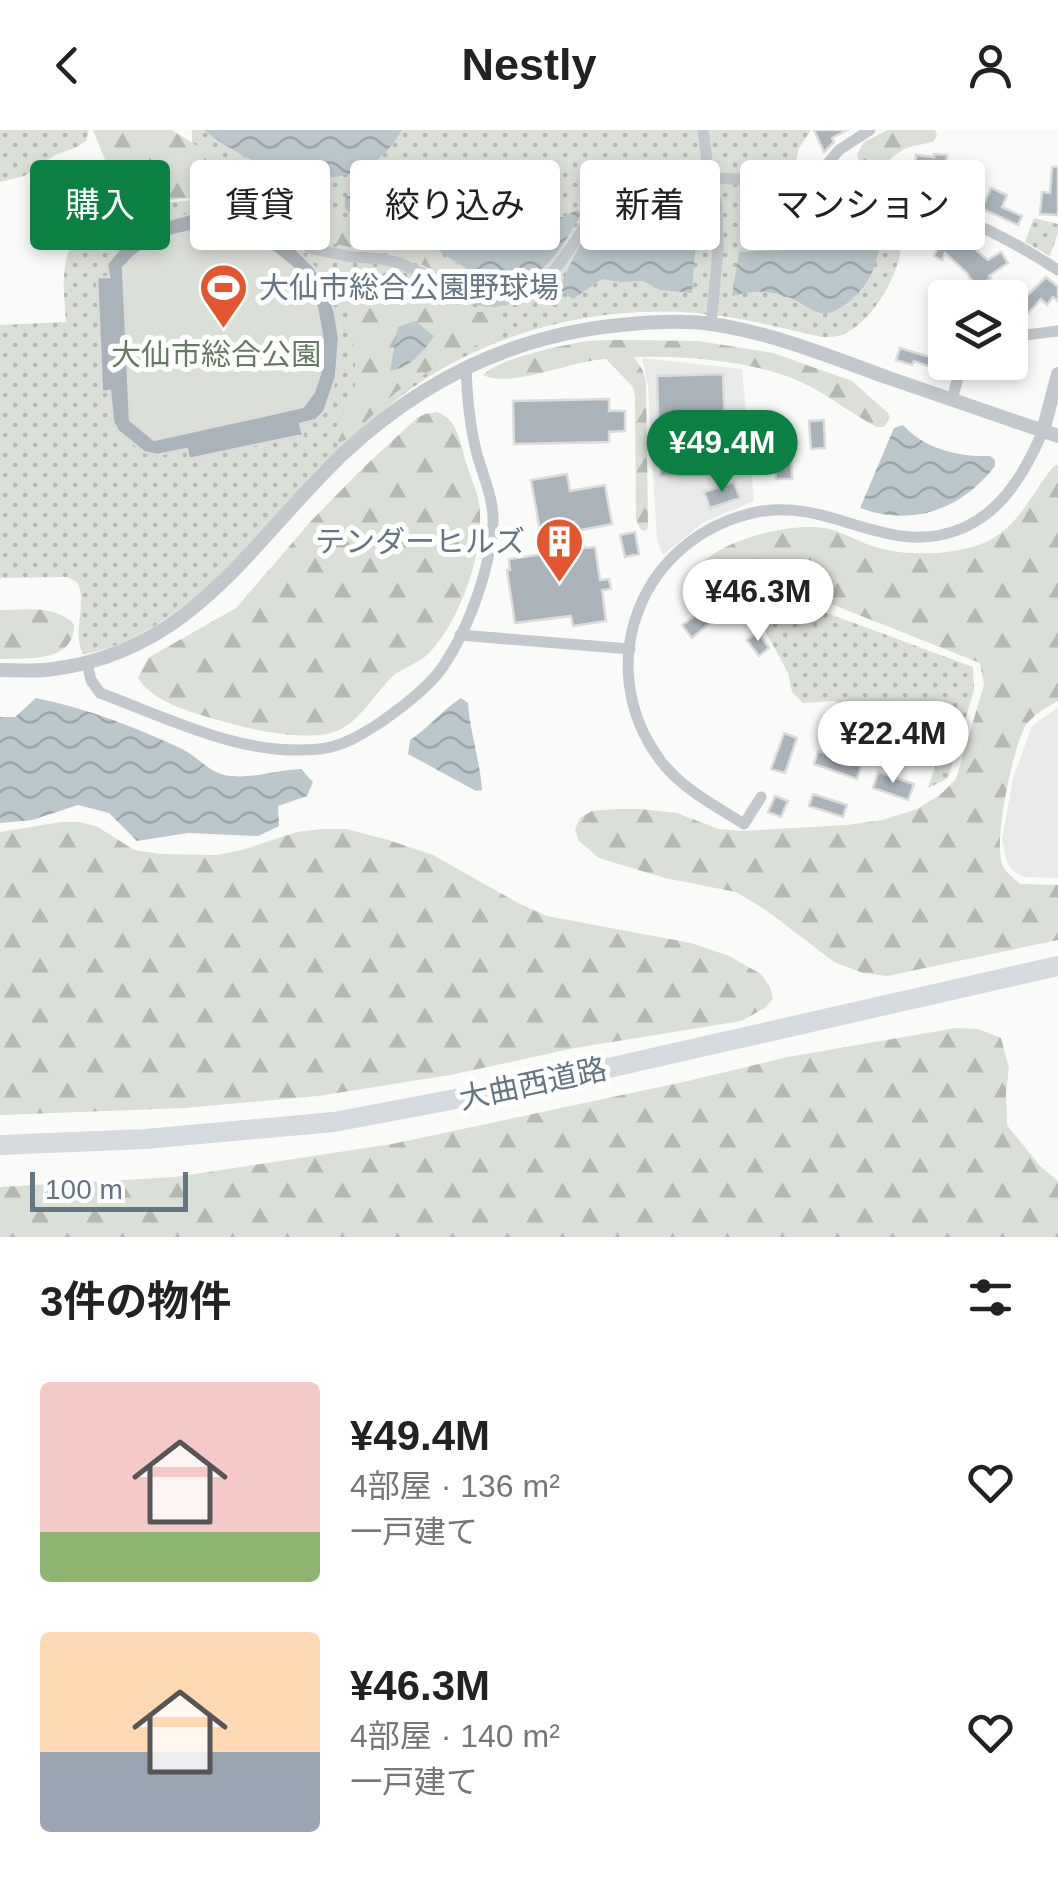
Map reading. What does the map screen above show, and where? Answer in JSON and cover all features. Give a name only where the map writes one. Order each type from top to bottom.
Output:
[{"type":"highway","name":"大曲西道路","points":[[0,1144],[184,1136],[334,1122],[551,1082],[1058,966]]},
{"type":"street","points":[[703,130],[707,160]]},
{"type":"street","points":[[830,160],[838,150],[870,130]]},
{"type":"street","points":[[985,230],[1058,270]]},
{"type":"street","points":[[318,250],[396,262],[469,298],[499,301],[523,295],[548,278],[580,233]]},
{"type":"street","points":[[711,324],[718,250]]},
{"type":"street","points":[[0,670],[51,670],[87,663],[115,654],[168,627],[208,598],[342,455],[378,423],[466,367],[538,338],[584,328],[643,323],[711,324],[807,348],[1058,436]]},
{"type":"street","points":[[1028,335],[1058,331]]},
{"type":"street","points":[[87,663],[90,680],[100,692],[200,731],[251,746],[320,749],[367,732],[392,714],[437,674],[460,635],[487,559],[493,523],[492,497],[469,418],[466,367]]},
{"type":"street","points":[[762,796],[744,824],[692,792],[661,761],[646,736],[635,711],[630,649],[634,620],[656,574],[700,535],[755,512],[814,512],[895,537],[933,537],[965,528],[990,511],[1016,484],[1042,431],[1058,374]]},
{"type":"street","points":[[952,400],[957,380]]},
{"type":"street","points":[[460,635],[630,649]]},
{"type":"shaded area","points":[[642,358],[742,369],[754,501],[704,522],[663,555],[657,541],[648,385]]},
{"type":"shaded area","points":[[1058,707],[1058,878],[1023,877],[1007,862],[1002,840],[1013,778],[1032,726]]},
{"type":"green space","points":[[0,130],[89,130],[86,141],[77,147],[47,160],[30,160],[30,172],[0,182]]},
{"type":"green space","points":[[93,130],[172,130],[220,160],[190,160],[190,199],[170,200],[170,160],[105,160]]},
{"type":"green space","name":"大仙市総合公園","points":[[192,130],[811,130],[796,160],[740,160],[740,250],[900,250],[899,259],[871,312],[850,331],[837,336],[822,337],[711,315],[658,312],[544,327],[473,353],[439,370],[383,411],[219,578],[189,602],[119,644],[83,654],[79,637],[81,595],[76,582],[67,577],[0,578],[0,325],[66,322],[64,273],[70,250],[170,250],[170,202],[190,201],[190,250],[330,250],[330,160],[192,160]]},
{"type":"green space","points":[[888,130],[935,130],[937,136],[933,142],[910,147],[888,160],[858,160],[857,154],[864,142]]},
{"type":"green space","points":[[330,211],[350,219],[350,246],[330,243]]},
{"type":"green space","points":[[1034,218],[1058,224],[1050,256],[1025,242]]},
{"type":"green space","name":"大仙市総合公園野球場","points":[[190,231],[190,250],[269,250],[304,283],[316,305],[322,331],[322,359],[313,392],[300,407],[154,440],[130,420],[123,269],[143,250],[170,250],[171,237]]},
{"type":"green space","points":[[369,250],[430,250],[461,267],[468,275],[467,283],[453,280],[401,256]]},
{"type":"green space","points":[[341,271],[373,272],[422,288],[479,312],[497,312],[502,316],[502,324],[477,345],[396,392],[348,439],[339,442],[336,429],[352,401],[355,386],[350,317],[336,280]]},
{"type":"green space","points":[[588,341],[698,341],[773,353],[852,381],[890,418],[884,427],[877,427],[813,388],[764,369],[698,359],[634,357],[646,382],[648,526],[646,531],[641,530],[636,520],[635,396],[633,387],[606,359],[509,379],[483,375],[503,363],[548,349]]},
{"type":"green space","points":[[437,412],[450,420],[457,432],[480,516],[475,558],[461,602],[452,622],[429,653],[395,674],[345,727],[326,734],[281,734],[236,725],[177,707],[145,687],[138,678],[148,658],[236,608],[363,468],[417,418]]},
{"type":"green space","points":[[1058,464],[1058,701],[1032,718],[1021,736],[1006,796],[1000,855],[1003,866],[1020,884],[1058,885],[1058,940],[887,976],[863,973],[834,962],[736,892],[665,878],[599,858],[579,841],[575,829],[580,818],[592,811],[641,809],[677,813],[718,829],[741,831],[883,820],[917,809],[941,794],[956,779],[984,685],[980,663],[831,604],[741,578],[707,575],[700,566],[710,556],[742,540],[798,528],[829,529],[899,552],[945,552],[974,547],[1007,528]]},
{"type":"green space","points":[[741,586],[762,589],[973,667],[974,690],[948,778],[928,788],[942,745],[834,701],[803,703],[792,692],[788,673]]},
{"type":"green space","points":[[39,609],[58,613],[74,624],[72,637],[67,646],[48,656],[0,659],[0,610]]},
{"type":"green space","points":[[61,822],[98,827],[134,850],[160,854],[216,855],[297,832],[346,829],[433,855],[547,916],[691,943],[729,956],[761,974],[773,999],[741,1021],[318,1096],[185,1108],[0,1115],[0,832]]},
{"type":"green space","points":[[956,1028],[978,1029],[1001,1038],[1009,1068],[1007,1125],[1040,1166],[1058,1181],[1058,1237],[0,1237],[0,1187],[176,1177],[392,1144],[788,1057]]},
{"type":"water","points":[[204,130],[402,130],[383,155],[375,160],[350,160],[350,173],[335,177],[330,177],[330,160],[253,160]]},
{"type":"water","points":[[350,195],[350,213],[345,208],[345,198]]},
{"type":"water","points":[[577,210],[580,215],[560,249],[560,217]]},
{"type":"water","points":[[580,246],[580,250],[695,250],[692,293],[660,290],[643,281],[602,279],[573,299],[559,289]]},
{"type":"water","points":[[437,250],[559,250],[543,268],[516,283],[500,284],[473,273]]},
{"type":"water","points":[[879,250],[864,287],[843,306],[824,313],[777,294],[732,296],[739,252]]},
{"type":"water","points":[[415,321],[434,336],[410,362],[390,371],[398,327]]},
{"type":"water","points":[[903,425],[932,446],[954,453],[990,456],[995,466],[967,494],[934,511],[898,516],[860,508],[894,428]]},
{"type":"water","points":[[36,698],[93,713],[148,734],[184,750],[224,775],[301,769],[313,782],[307,796],[278,806],[279,826],[258,836],[188,833],[137,841],[109,813],[78,805],[32,820],[0,823],[0,717],[15,717]]},
{"type":"water","points":[[461,698],[468,703],[482,790],[476,791],[408,754],[410,740]]},
{"type":"building","points":[[814,130],[848,130],[832,138],[834,142],[824,152]]},
{"type":"building","points":[[916,155],[947,155],[946,160],[916,160]]},
{"type":"building","points":[[1052,167],[1058,167],[1058,215],[1040,214],[1042,192],[1050,193]]},
{"type":"building","points":[[991,188],[1007,195],[1002,207],[1022,216],[1018,225],[985,210]]},
{"type":"building","points":[[190,214],[190,231],[170,236],[170,219]]},
{"type":"building","points":[[119,250],[143,250],[123,268],[130,420],[154,440],[303,407],[314,392],[320,374],[322,336],[317,308],[304,280],[271,250],[297,250],[314,267],[328,291],[339,338],[336,377],[324,412],[316,420],[300,424],[303,435],[189,459],[187,449],[157,455],[144,452],[118,431],[113,422],[110,391],[102,392],[97,277],[109,277],[107,264]]},
{"type":"building","points":[[937,250],[976,250],[988,260],[1001,252],[1008,263],[988,280],[971,280],[945,253],[942,260],[934,256]]},
{"type":"building","points":[[1046,277],[1058,287],[1058,301],[1053,297],[1047,305],[1041,299],[1028,313],[1028,295]]},
{"type":"building","points":[[900,348],[928,356],[928,366],[896,360]]},
{"type":"building","points":[[723,374],[726,461],[720,461],[720,467],[705,468],[705,475],[660,476],[657,376]]},
{"type":"building","points":[[609,399],[609,411],[625,411],[625,431],[609,432],[609,442],[514,444],[513,401]]},
{"type":"building","points":[[824,420],[825,448],[811,449],[809,421]]},
{"type":"building","points":[[791,453],[792,479],[776,479],[775,454]]},
{"type":"building","points":[[567,474],[570,491],[605,485],[612,524],[581,530],[584,548],[595,547],[600,580],[609,579],[611,589],[602,590],[606,621],[573,626],[571,616],[515,623],[507,570],[509,559],[544,554],[531,480]]},
{"type":"building","points":[[734,482],[740,498],[710,508],[704,492]]},
{"type":"building","points":[[635,532],[639,554],[625,557],[620,535]]},
{"type":"building","points":[[727,593],[735,602],[692,638],[682,625]]},
{"type":"building","points":[[758,632],[769,648],[759,656],[747,640]]},
{"type":"building","points":[[846,716],[935,748],[931,758],[845,730]]},
{"type":"building","points":[[784,733],[797,738],[785,773],[771,769]]},
{"type":"building","points":[[818,751],[861,766],[857,779],[814,764]]},
{"type":"building","points":[[878,772],[914,784],[908,800],[873,788]]},
{"type":"building","points":[[813,794],[847,805],[843,817],[809,806]]},
{"type":"building","points":[[775,796],[788,801],[781,817],[768,812]]},
{"type":"place","name":"大仙市総合公園野球場","points":[[224,330]]},
{"type":"place","name":"テンダーヒルズ","points":[[560,584]]}]
